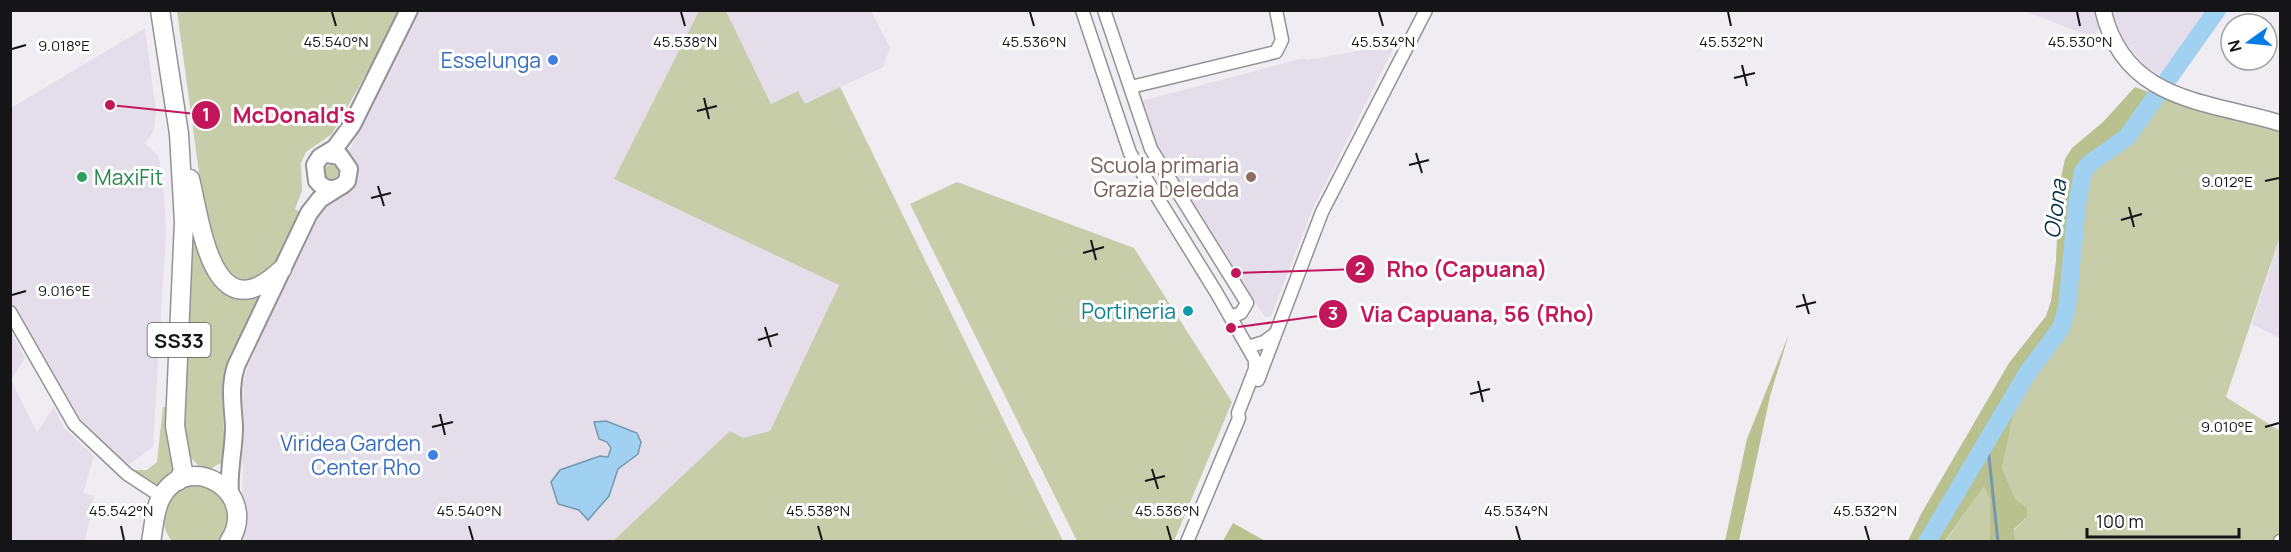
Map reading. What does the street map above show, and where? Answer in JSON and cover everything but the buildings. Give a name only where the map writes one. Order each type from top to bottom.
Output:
[{"type":"main road","name":"SS33","points":[[160,10],[179,134],[184,222],[175,426],[183,471],[178,481]]},
{"type":"main road","points":[[230,541],[238,518],[230,494],[229,471],[232,452],[231,391],[233,378],[309,213],[314,193],[314,172],[318,160],[340,143],[354,122],[409,10]]},
{"type":"main road","points":[[309,213],[320,199],[347,181],[349,165],[347,148],[354,122]]},
{"type":"main road","points":[[179,134],[207,254],[217,275],[233,287],[249,288],[267,282],[282,269]]},
{"type":"main road","points":[[327,154],[340,156],[349,165]]},
{"type":"main road","points":[[314,172],[322,186],[336,189]]},
{"type":"main road","name":"SS33","points":[[179,451],[187,467],[204,477]]},
{"type":"main road","points":[[160,541],[156,519],[162,497],[178,481],[204,477],[225,469],[232,452]]},
{"type":"main road","points":[[204,477],[230,494]]},
{"type":"street","points":[[1082,10],[1130,153],[1255,360],[1255,369],[1238,413],[1239,418]]},
{"type":"street","points":[[1104,10],[1151,149],[1247,303],[1241,313],[1231,317]]},
{"type":"street","points":[[1131,87],[1276,52],[1282,40],[1276,10]]},
{"type":"street","points":[[1187,542],[1277,332],[1322,212],[1426,10]]},
{"type":"street","points":[[2103,10],[2108,29],[2120,51],[2148,81],[2181,98],[2280,123]]},
{"type":"street","points":[[10,312],[74,424],[127,474],[162,497]]},
{"type":"street","points":[[1248,347],[1269,340],[1277,332]]},
{"type":"shaded area","points":[[418,11],[699,11],[614,179],[839,284],[770,431],[743,438],[730,431],[613,541],[240,542],[243,470],[239,396],[248,366],[312,226]]},
{"type":"shaded area","points":[[726,11],[871,11],[890,48],[883,67],[805,104],[798,91],[771,104]]},
{"type":"shaded area","points":[[2024,11],[2099,11],[2102,25],[2092,37]]},
{"type":"shaded area","points":[[2112,11],[2217,11],[2166,79],[2146,67],[2125,42]]},
{"type":"shaded area","points":[[145,28],[156,112],[154,130],[145,143],[158,156],[163,175],[166,232],[153,447],[127,466],[74,412],[11,307],[11,108]]},
{"type":"shaded area","name":"Scuola primaria Grazia Deledda","points":[[1391,45],[1394,47],[1312,210],[1271,316],[1265,317],[1153,144],[1141,101],[1304,58],[1308,60]]},
{"type":"shaded area","points":[[2280,236],[2280,338],[2252,324]]},
{"type":"shaded area","points":[[11,331],[25,358],[11,380]]},
{"type":"shaded area","points":[[11,380],[37,432],[54,407],[64,428],[94,456],[83,493],[94,496],[85,541],[11,541]]},
{"type":"green space","points":[[177,11],[402,11],[332,134],[306,152],[301,163],[302,191],[295,209],[301,213],[284,248],[269,268],[248,280],[234,280],[209,246]]},
{"type":"green space","points":[[699,11],[726,11],[771,104],[798,91],[805,104],[840,87],[1063,541],[613,541],[730,431],[743,438],[770,431],[839,285],[614,179]]},
{"type":"green space","points":[[2135,87],[2154,94],[2123,135],[2087,160],[2074,177],[2064,306],[2053,334],[2026,366],[2015,385],[2014,409],[2002,468],[2016,500],[2027,508],[2027,517],[2014,529],[2015,541],[1990,541],[1990,500],[1984,486],[1945,541],[1908,541],[1921,514],[2009,363],[2046,316],[2051,301],[2056,261],[2059,187],[2065,159],[2072,148],[2103,122]]},
{"type":"green space","points":[[2163,98],[2280,128],[2280,236],[2226,397],[2280,431],[2280,535],[2276,541],[2015,541],[2014,530],[2027,517],[2016,500],[2002,468],[2014,400],[2061,341],[2074,309],[2078,242],[2088,177],[2092,171],[2133,142]]},
{"type":"green space","points":[[331,165],[336,167],[338,172],[336,177],[331,179],[326,177],[324,172],[326,167]]},
{"type":"green space","points":[[957,182],[1134,248],[1232,402],[1174,541],[1077,541],[910,204]]},
{"type":"green space","points":[[194,205],[227,287],[266,286],[226,371],[222,393],[225,456],[221,463],[210,469],[200,467],[190,457],[181,419]]},
{"type":"green space","points":[[1789,334],[1770,396],[1739,541],[1725,541],[1747,439]]},
{"type":"green space","points":[[163,407],[168,407],[167,437],[172,472],[165,482],[158,485],[133,470],[147,470],[157,462]]},
{"type":"green space","points":[[197,482],[218,489],[232,519],[221,541],[173,542],[168,536],[163,521],[165,506],[172,493],[181,487]]},
{"type":"green space","points":[[1984,485],[1990,500],[1990,541],[1945,542]]},
{"type":"green space","points":[[1233,523],[1265,541],[1223,541]]},
{"type":"water","points":[[606,421],[637,433],[641,442],[638,454],[618,469],[609,496],[588,520],[579,510],[558,504],[551,482],[560,470],[600,456],[608,457],[611,448],[607,442],[599,439],[594,422]]},
{"type":"waterway","name":"Olona","points":[[1927,542],[2028,372],[2061,328],[2067,308],[2077,204],[2083,172],[2089,164],[2127,137],[2217,10]]},
{"type":"waterway","name":"Olona","points":[[1987,438],[1998,542]]},
{"type":"place","name":"Esselunga","points":[[553,60]]},
{"type":"place","name":"McDonald's","points":[[110,105]]},
{"type":"place","name":"MaxiFit","points":[[82,177]]},
{"type":"place","name":"Scuola primaria Grazia Deledda","points":[[1251,177]]},
{"type":"place","name":"Rho (Capuana)","points":[[1236,273]]},
{"type":"place","name":"Portineria","points":[[1188,311]]},
{"type":"place","name":"Via Capuana, 56 (Rho)","points":[[1231,328]]},
{"type":"place","name":"Viridea Garden Center Rho","points":[[433,455]]}]
